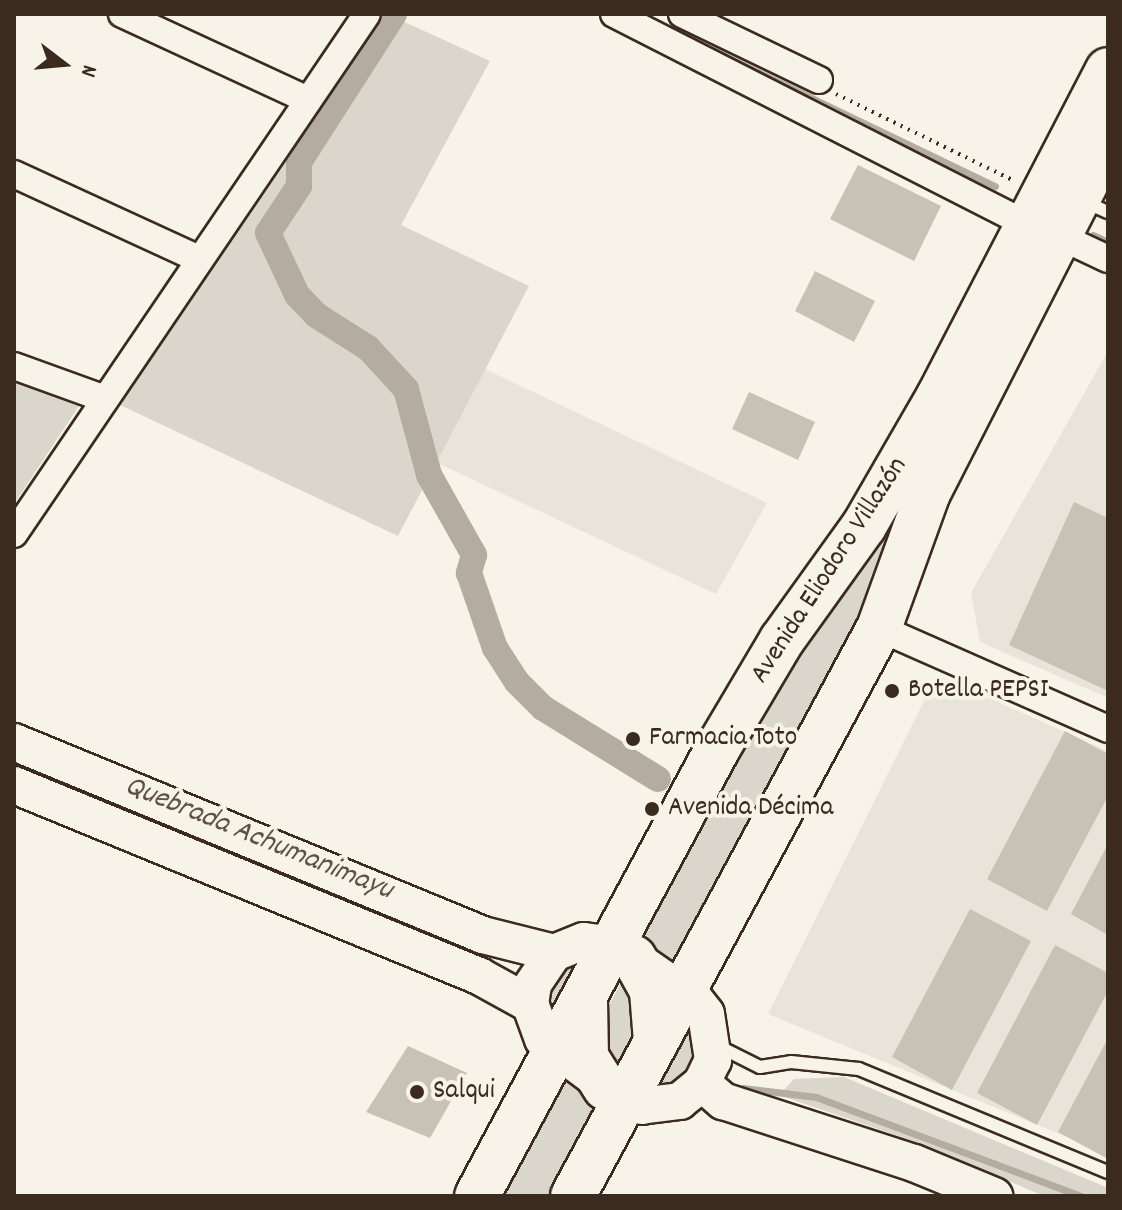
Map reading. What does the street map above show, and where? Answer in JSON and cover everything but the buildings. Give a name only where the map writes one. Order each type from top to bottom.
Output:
[{"type":"highway","name":"Avenida Eliodoro Villazón","points":[[573,1196],[615,1093],[656,1042],[879,628],[928,493],[1062,213],[1108,70]]},
{"type":"highway","name":"Avenida Eliodoro Villazón","points":[[477,1196],[585,1000],[624,951],[782,640],[864,526],[900,464],[1108,139]]},
{"type":"highway","points":[[624,951],[652,991],[656,1042]]},
{"type":"highway","points":[[585,1000],[586,1057],[615,1093]]},
{"type":"main road","points":[[14,742],[483,935],[554,953]]},
{"type":"main road","points":[[14,785],[479,976],[530,1004]]},
{"type":"main road","points":[[584,941],[624,951],[684,992],[706,1014],[715,1044],[702,1083],[680,1101],[661,1107],[615,1093],[556,1053],[543,1039],[530,1004],[533,984],[554,953],[584,941]]},
{"type":"main road","points":[[702,1083],[723,1101],[914,1163],[994,1196]]},
{"type":"street","points":[[122,14],[308,100]]},
{"type":"street","points":[[15,532],[197,258],[367,14]]},
{"type":"street","points":[[614,14],[1062,213],[1108,259]]},
{"type":"street","points":[[682,14],[819,80]]},
{"type":"street","points":[[14,174],[197,258]]},
{"type":"street","points":[[14,366],[105,399]]},
{"type":"street","points":[[879,628],[1108,729]]},
{"type":"lane","points":[[715,1044],[760,1067],[791,1062],[859,1069],[1108,1172]]},
{"type":"path","points":[[819,80],[835,94],[1062,213]]},
{"type":"shaded area","points":[[387,14],[490,61],[401,225],[529,286],[398,536],[120,405]]},
{"type":"shaded area","points":[[1108,351],[1108,698],[980,642],[971,593]]},
{"type":"shaded area","points":[[973,361],[862,623],[680,970],[641,942],[699,815]]},
{"type":"shaded area","points":[[485,369],[767,503],[716,594],[433,461]]},
{"type":"shaded area","points":[[14,379],[81,403],[14,504]]},
{"type":"shaded area","points":[[937,675],[1108,751],[1108,1154],[768,1014]]},
{"type":"shaded area","points":[[588,949],[548,1026],[544,984]]},
{"type":"shaded area","points":[[629,968],[638,1026],[612,1078],[601,1020]]},
{"type":"shaded area","points":[[689,1011],[694,1018],[695,1070],[652,1097]]},
{"type":"shaded area","points":[[558,1074],[598,1105],[554,1196],[492,1196]]},
{"type":"shaded area","points":[[844,1077],[1108,1188],[1108,1196],[1044,1196],[913,1141],[779,1095],[794,1079]]},
{"type":"waterway","points":[[394,14],[299,162],[299,186],[268,233],[297,295],[316,315],[368,348],[406,389],[429,475],[474,555],[469,573],[495,648],[517,682],[543,708],[658,779]]},
{"type":"waterway","name":"Quebrada Achumanimayu","points":[[712,50],[995,186]]},
{"type":"waterway","name":"Quebrada Achumanimayu","points":[[1093,235],[1108,242]]},
{"type":"waterway","name":"Quebrada Achumanimayu","points":[[345,902],[484,957]]},
{"type":"waterway","name":"Quebrada Achumanimayu","points":[[743,1088],[816,1097],[1081,1196]]},
{"type":"place","name":"Botella PEPSI","points":[[892,691]]},
{"type":"place","name":"Farmacia Toto","points":[[633,739]]},
{"type":"place","name":"Avenida Décima","points":[[652,809]]},
{"type":"place","name":"Salqui","points":[[417,1092]]}]
